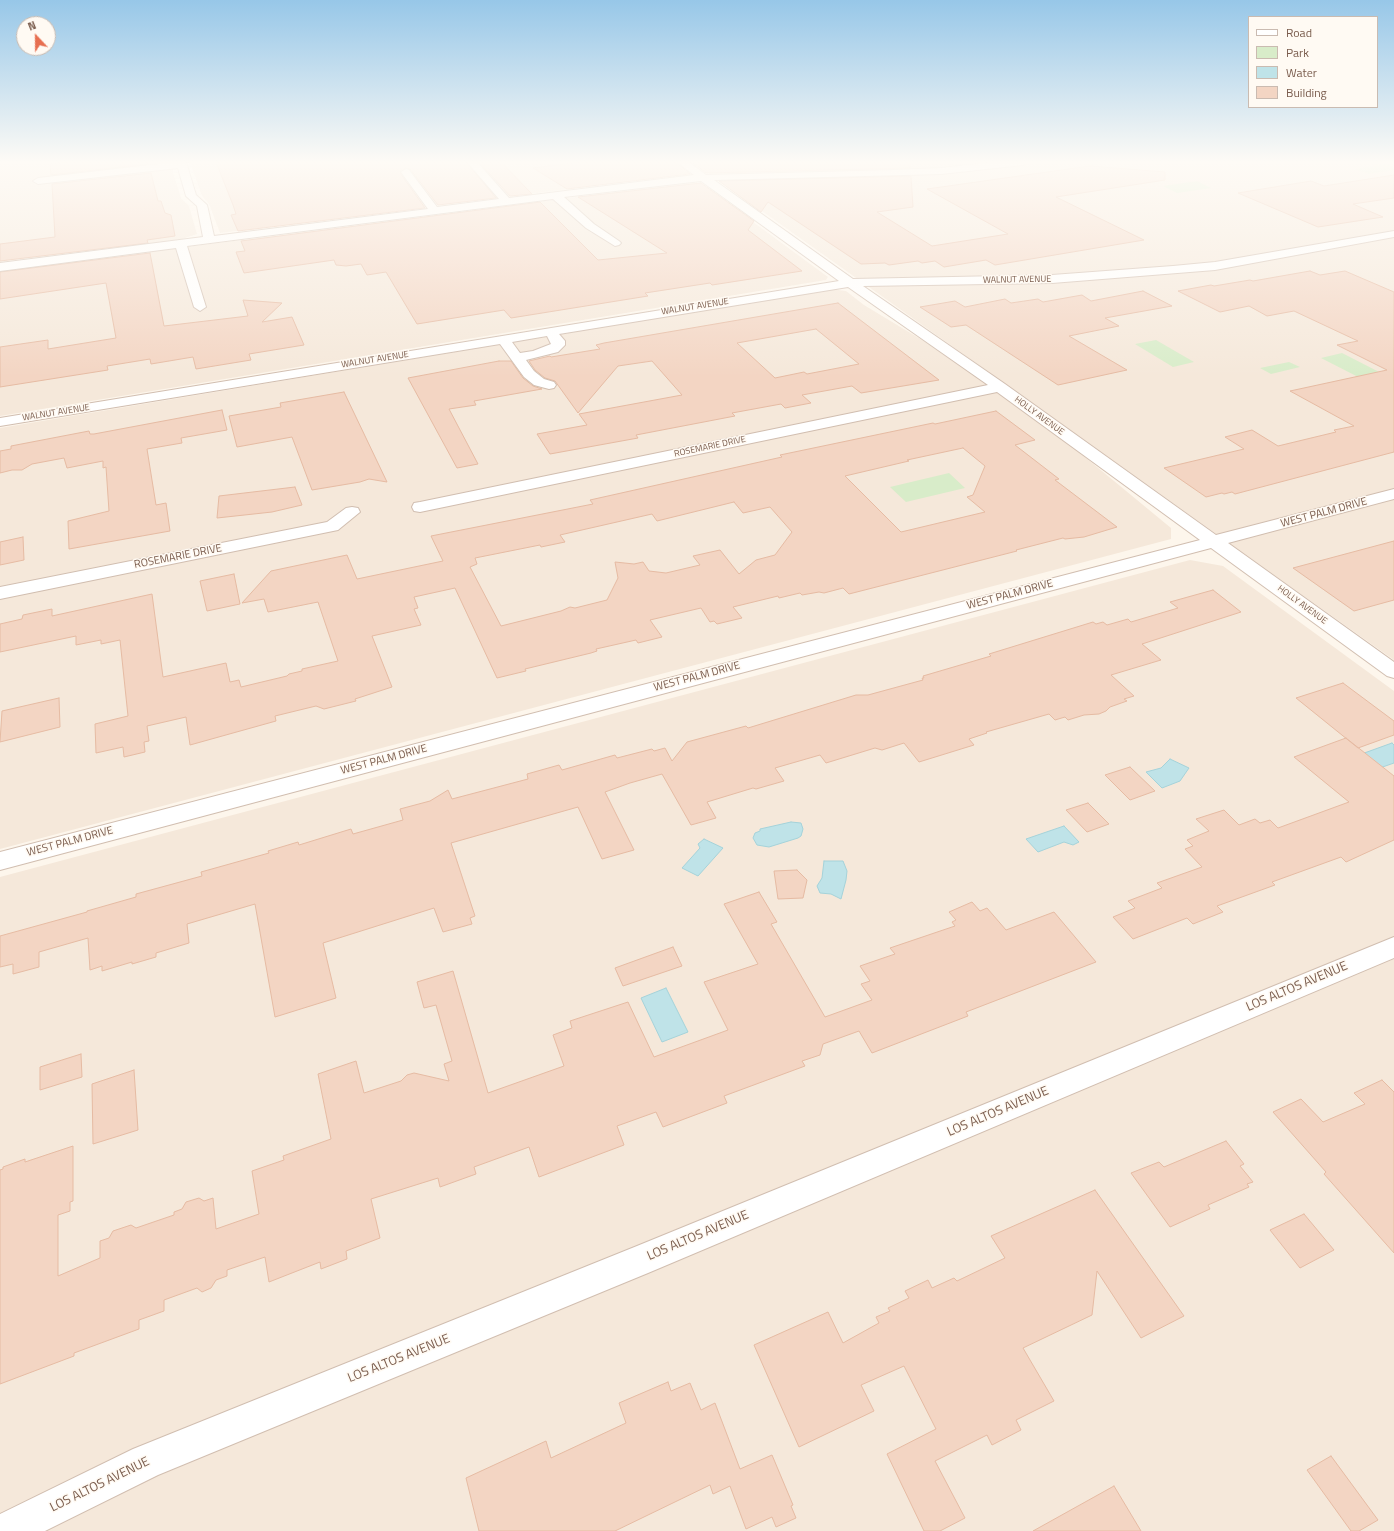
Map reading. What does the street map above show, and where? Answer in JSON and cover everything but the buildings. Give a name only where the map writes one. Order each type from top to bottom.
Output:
[{"type":"street","points":[[208,233],[209,240]]},
{"type":"street","points":[[0,267],[258,233]]},
{"type":"street","points":[[601,233],[615,243]]},
{"type":"street","name":"HOLLY AVENUE","points":[[781,233],[1000,387],[1394,672]]},
{"type":"street","name":"WALNUT AVENUE","points":[[0,422],[850,283],[1052,279],[1173,270],[1222,264],[1394,234]]},
{"type":"street","points":[[180,244],[200,306]]},
{"type":"street","points":[[516,357],[535,355],[553,349],[558,345],[558,341],[550,331]]},
{"type":"street","points":[[502,339],[529,374],[539,382],[549,385]]},
{"type":"street","name":"ROSEMARIE DRIVE","points":[[420,507],[1000,387]]},
{"type":"street","name":"WEST PALM DRIVE","points":[[0,861],[1394,494]]},
{"type":"street","name":"ROSEMARIE DRIVE","points":[[0,593],[332,526],[352,512]]},
{"type":"street","name":"LOS ALTOS AVENUE","points":[[5,1531],[146,1462],[644,1259],[1394,947]]},
{"type":"shaded area","points":[[0,233],[197,234],[182,239],[0,262]]},
{"type":"shaded area","points":[[292,233],[769,233],[828,277],[826,280],[0,416],[0,271]]},
{"type":"shaded area","points":[[793,233],[1394,233],[1394,660]]},
{"type":"shaded area","points":[[831,289],[846,291],[864,305],[1000,387],[1171,528],[1171,539],[0,849],[0,428]]},
{"type":"shaded area","points":[[1190,560],[1223,566],[1394,691],[1394,1531],[0,1531],[0,877]]},
{"type":"green space","points":[[1156,340],[1194,362],[1173,367],[1135,344]]},
{"type":"green space","points":[[1342,353],[1387,376],[1366,381],[1321,358]]},
{"type":"green space","points":[[1289,362],[1300,367],[1271,374],[1260,368]]},
{"type":"green space","points":[[949,473],[965,488],[906,502],[890,487]]},
{"type":"water","points":[[1392,743],[1394,745],[1394,763],[1374,770],[1356,756]]},
{"type":"water","points":[[1170,759],[1189,768],[1180,781],[1162,788],[1146,772],[1161,768]]},
{"type":"water","points":[[791,822],[801,823],[803,829],[801,836],[798,838],[769,847],[757,845],[753,838],[755,833],[760,831],[760,829]]},
{"type":"water","points":[[1064,826],[1079,842],[1073,845],[1064,842],[1038,852],[1026,839]]},
{"type":"water","points":[[704,839],[723,848],[698,876],[682,868],[700,848],[698,844]]},
{"type":"water","points":[[824,861],[843,861],[847,871],[841,899],[831,894],[820,893],[817,886],[822,878]]},
{"type":"water","points":[[666,988],[688,1032],[662,1042],[641,998]]}]
